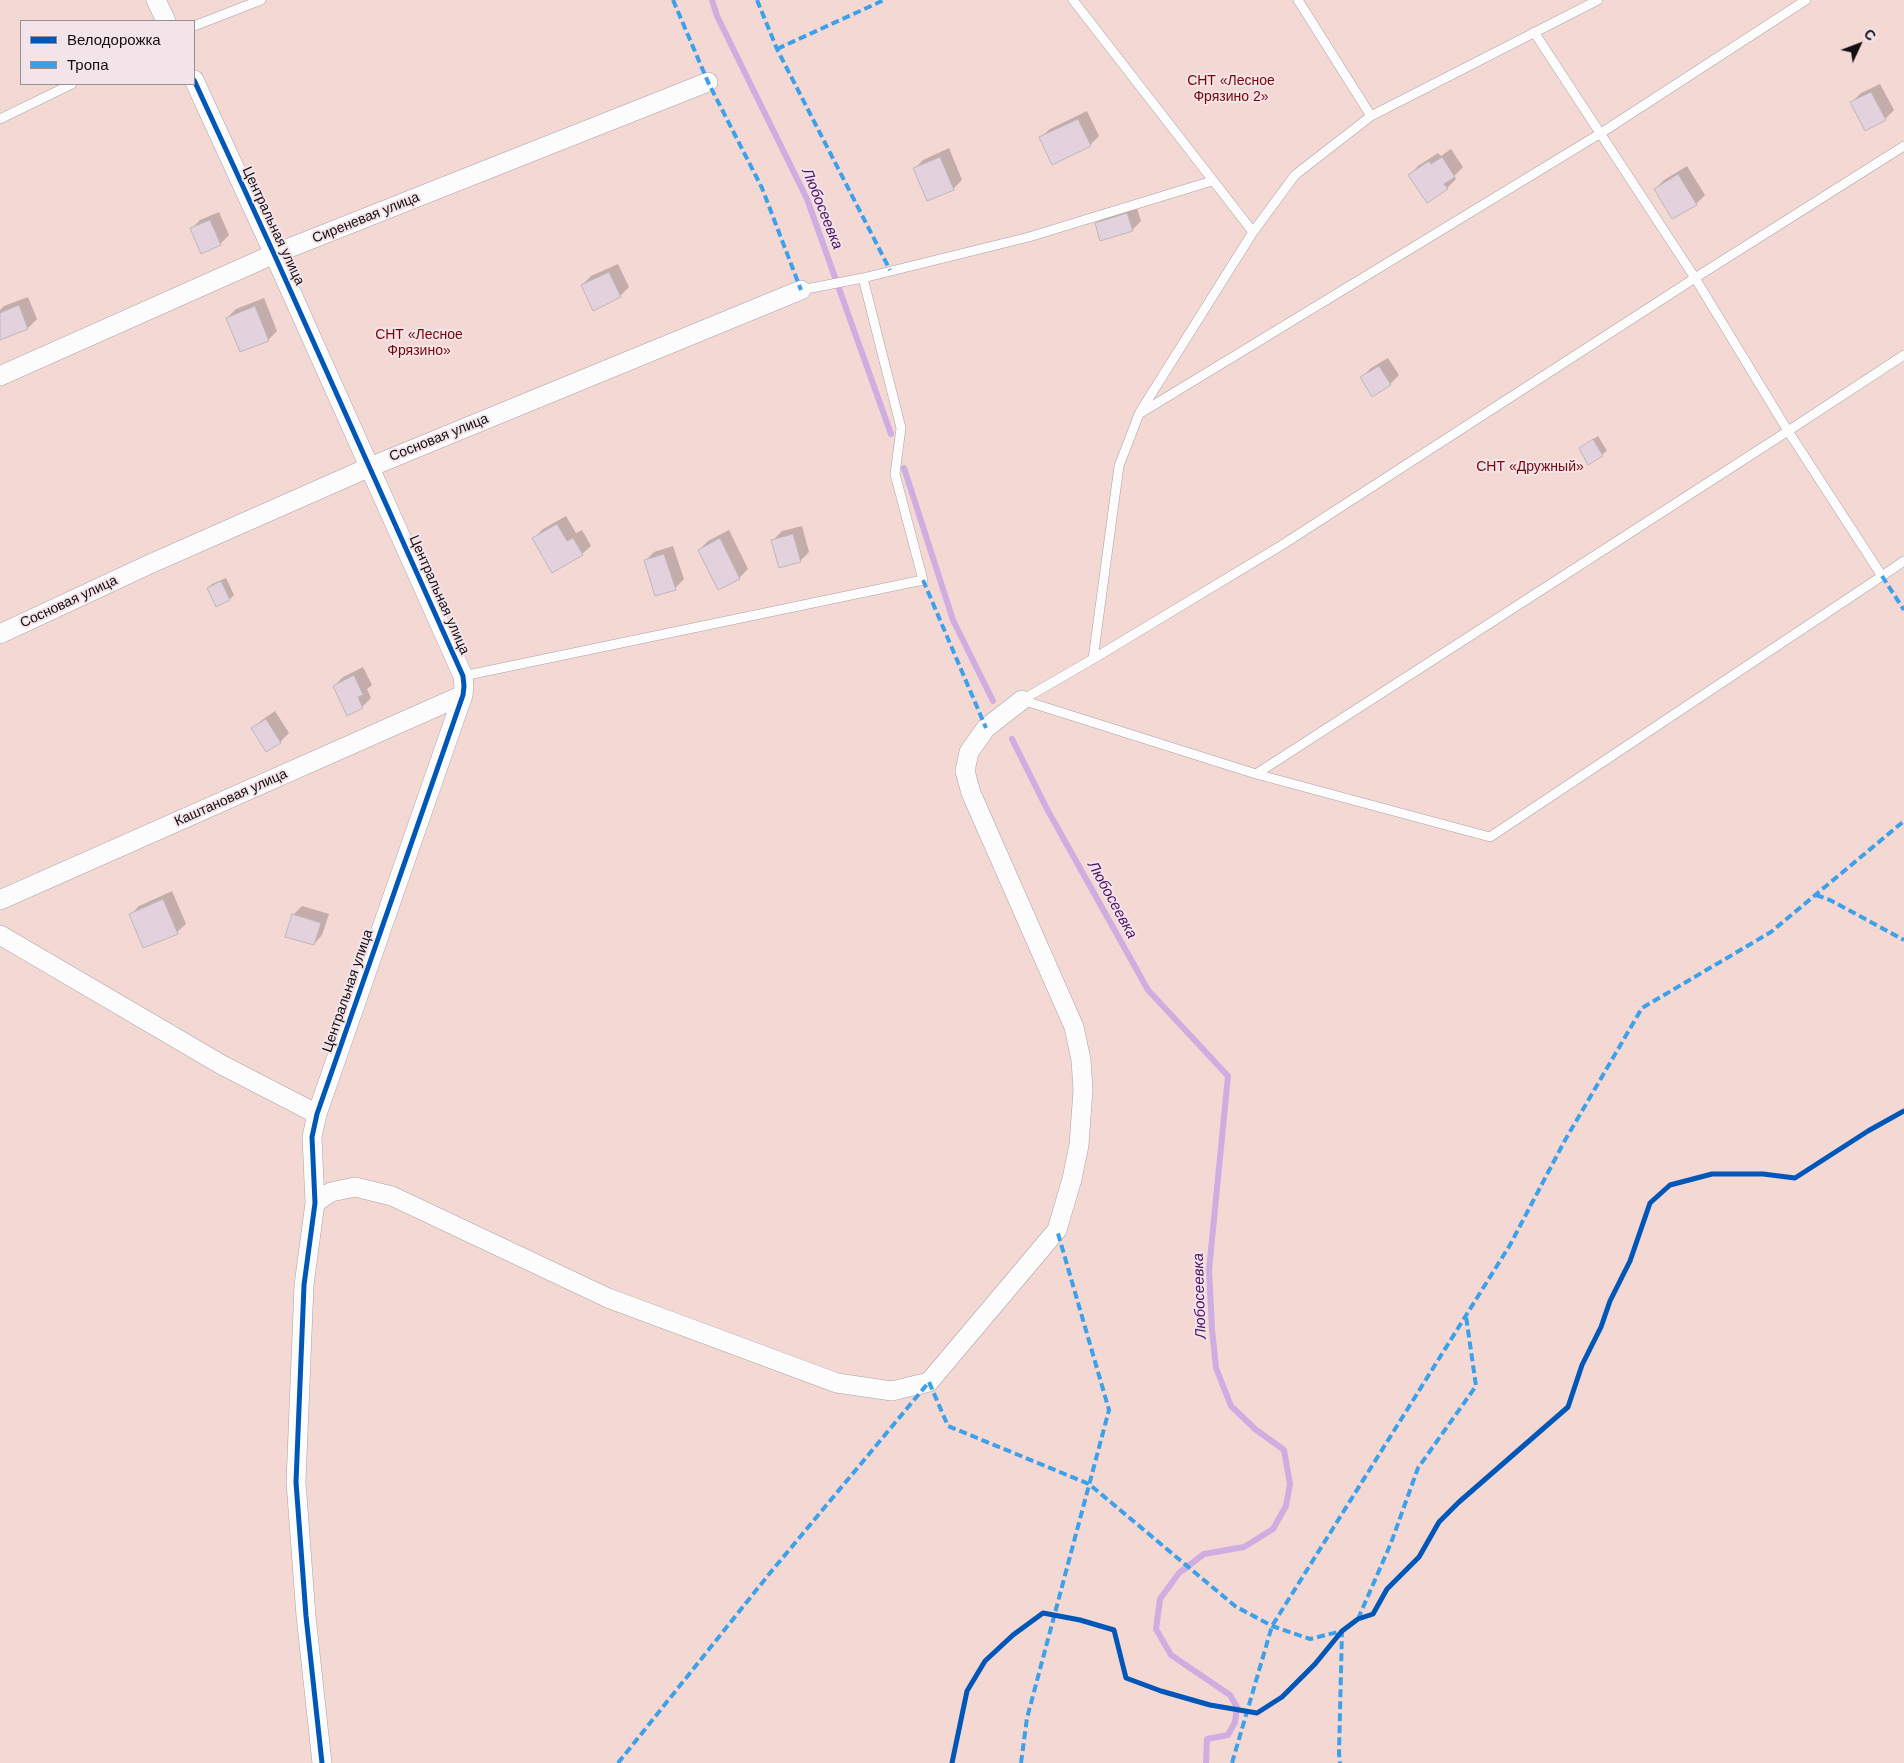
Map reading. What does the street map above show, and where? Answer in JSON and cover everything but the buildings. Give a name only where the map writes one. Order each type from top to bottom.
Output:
[{"type":"street","points":[[156,0],[166,20]]},
{"type":"street","name":"Центральная улица","points":[[195,82],[370,467],[463,676],[464,686],[463,696],[317,1114],[312,1137],[315,1203],[304,1285],[296,1482],[306,1616],[322,1763]]},
{"type":"street","name":"Сиреневая улица","points":[[0,376],[274,254],[708,82]]},
{"type":"street","name":"Сосновая улица","points":[[0,634],[150,564],[370,467],[801,290]]},
{"type":"street","name":"Каштановая улица","points":[[0,900],[463,696]]},
{"type":"street","points":[[315,1203],[331,1192],[354,1188],[392,1196],[608,1298],[837,1383],[892,1391],[929,1382],[1057,1230],[1072,1179],[1079,1145],[1083,1090],[1081,1060],[1074,1027],[971,793],[965,770],[969,752],[986,728],[1022,700]]},
{"type":"street","points":[[0,934],[222,1065],[317,1114]]},
{"type":"lane","points":[[195,26],[261,0]]},
{"type":"lane","points":[[1073,0],[1253,232]]},
{"type":"lane","points":[[1298,0],[1371,116]]},
{"type":"lane","points":[[1093,659],[1119,466],[1139,414],[1253,232],[1295,176],[1371,116],[1598,0]]},
{"type":"lane","points":[[1139,414],[1601,133],[1806,0]]},
{"type":"lane","points":[[1534,32],[1695,278],[1788,431],[1882,576]]},
{"type":"lane","points":[[0,119],[70,85]]},
{"type":"lane","points":[[1022,700],[1282,545],[1695,278],[1904,146]]},
{"type":"lane","points":[[801,290],[863,278],[1029,237],[1212,181]]},
{"type":"lane","points":[[463,676],[923,580],[896,474],[901,428],[863,278]]},
{"type":"lane","points":[[1256,774],[1904,355]]},
{"type":"lane","points":[[1022,700],[1256,774],[1490,837],[1904,561]]},
{"type":"green space","points":[[0,0],[1904,0],[1904,1763],[0,1763]]},
{"type":"waterway","name":"Любосеевка","points":[[712,0],[717,16],[807,199],[891,434]]},
{"type":"waterway","name":"Любосеевка","points":[[904,468],[953,620],[993,701]]},
{"type":"waterway","name":"Любосеевка","points":[[1012,739],[1047,809],[1148,990],[1228,1076],[1209,1270],[1216,1368],[1231,1406],[1255,1429],[1284,1450],[1290,1484],[1286,1506],[1273,1529],[1244,1547],[1204,1554],[1179,1573],[1160,1599],[1156,1629],[1171,1655],[1230,1695],[1237,1707],[1235,1722],[1228,1735],[1207,1739],[1206,1763]]},
{"type":"marked path","points":[[673,0],[708,82],[762,188],[801,290]]},
{"type":"marked path","points":[[757,0],[777,49],[890,270]]},
{"type":"marked path","points":[[777,49],[884,0]]},
{"type":"marked path","points":[[1882,576],[1904,610]]},
{"type":"marked path","points":[[923,580],[986,728]]},
{"type":"marked path","points":[[1232,1763],[1272,1626],[1510,1245],[1564,1142],[1642,1008],[1771,932],[1904,821]]},
{"type":"marked path","points":[[1816,895],[1830,900],[1904,940]]},
{"type":"marked path","points":[[1021,1763],[1027,1718],[1109,1410],[1057,1230]]},
{"type":"marked path","points":[[1358,1619],[1391,1543],[1418,1468],[1476,1386],[1466,1316]]},
{"type":"marked path","points":[[618,1763],[770,1573],[929,1382],[948,1426],[1089,1484],[1235,1606],[1272,1626],[1310,1639],[1342,1631],[1340,1763]]},
{"type":"cycle path","points":[[195,82],[463,676],[464,686],[463,695],[317,1114],[312,1137],[315,1203],[304,1285],[296,1482],[306,1616],[322,1763]]},
{"type":"cycle path","points":[[952,1763],[967,1691],[985,1661],[1013,1635],[1043,1613],[1080,1620],[1114,1630],[1126,1678],[1161,1691],[1210,1705],[1257,1713],[1282,1697],[1315,1664],[1342,1631],[1358,1619],[1373,1614],[1387,1589],[1419,1557],[1439,1522],[1459,1502],[1568,1407],[1582,1365],[1630,1261],[1650,1203],[1670,1185],[1712,1174],[1763,1174],[1795,1178],[1868,1131],[1904,1111]]},
{"type":"park label","name":"СНТ «Лесное Фрязино 2»","points":[[1231,89]]},
{"type":"park label","name":"СНТ «Лесное Фрязино»","points":[[419,344]]},
{"type":"park label","name":"СНТ «Дружный»","points":[[1530,467]]}]
